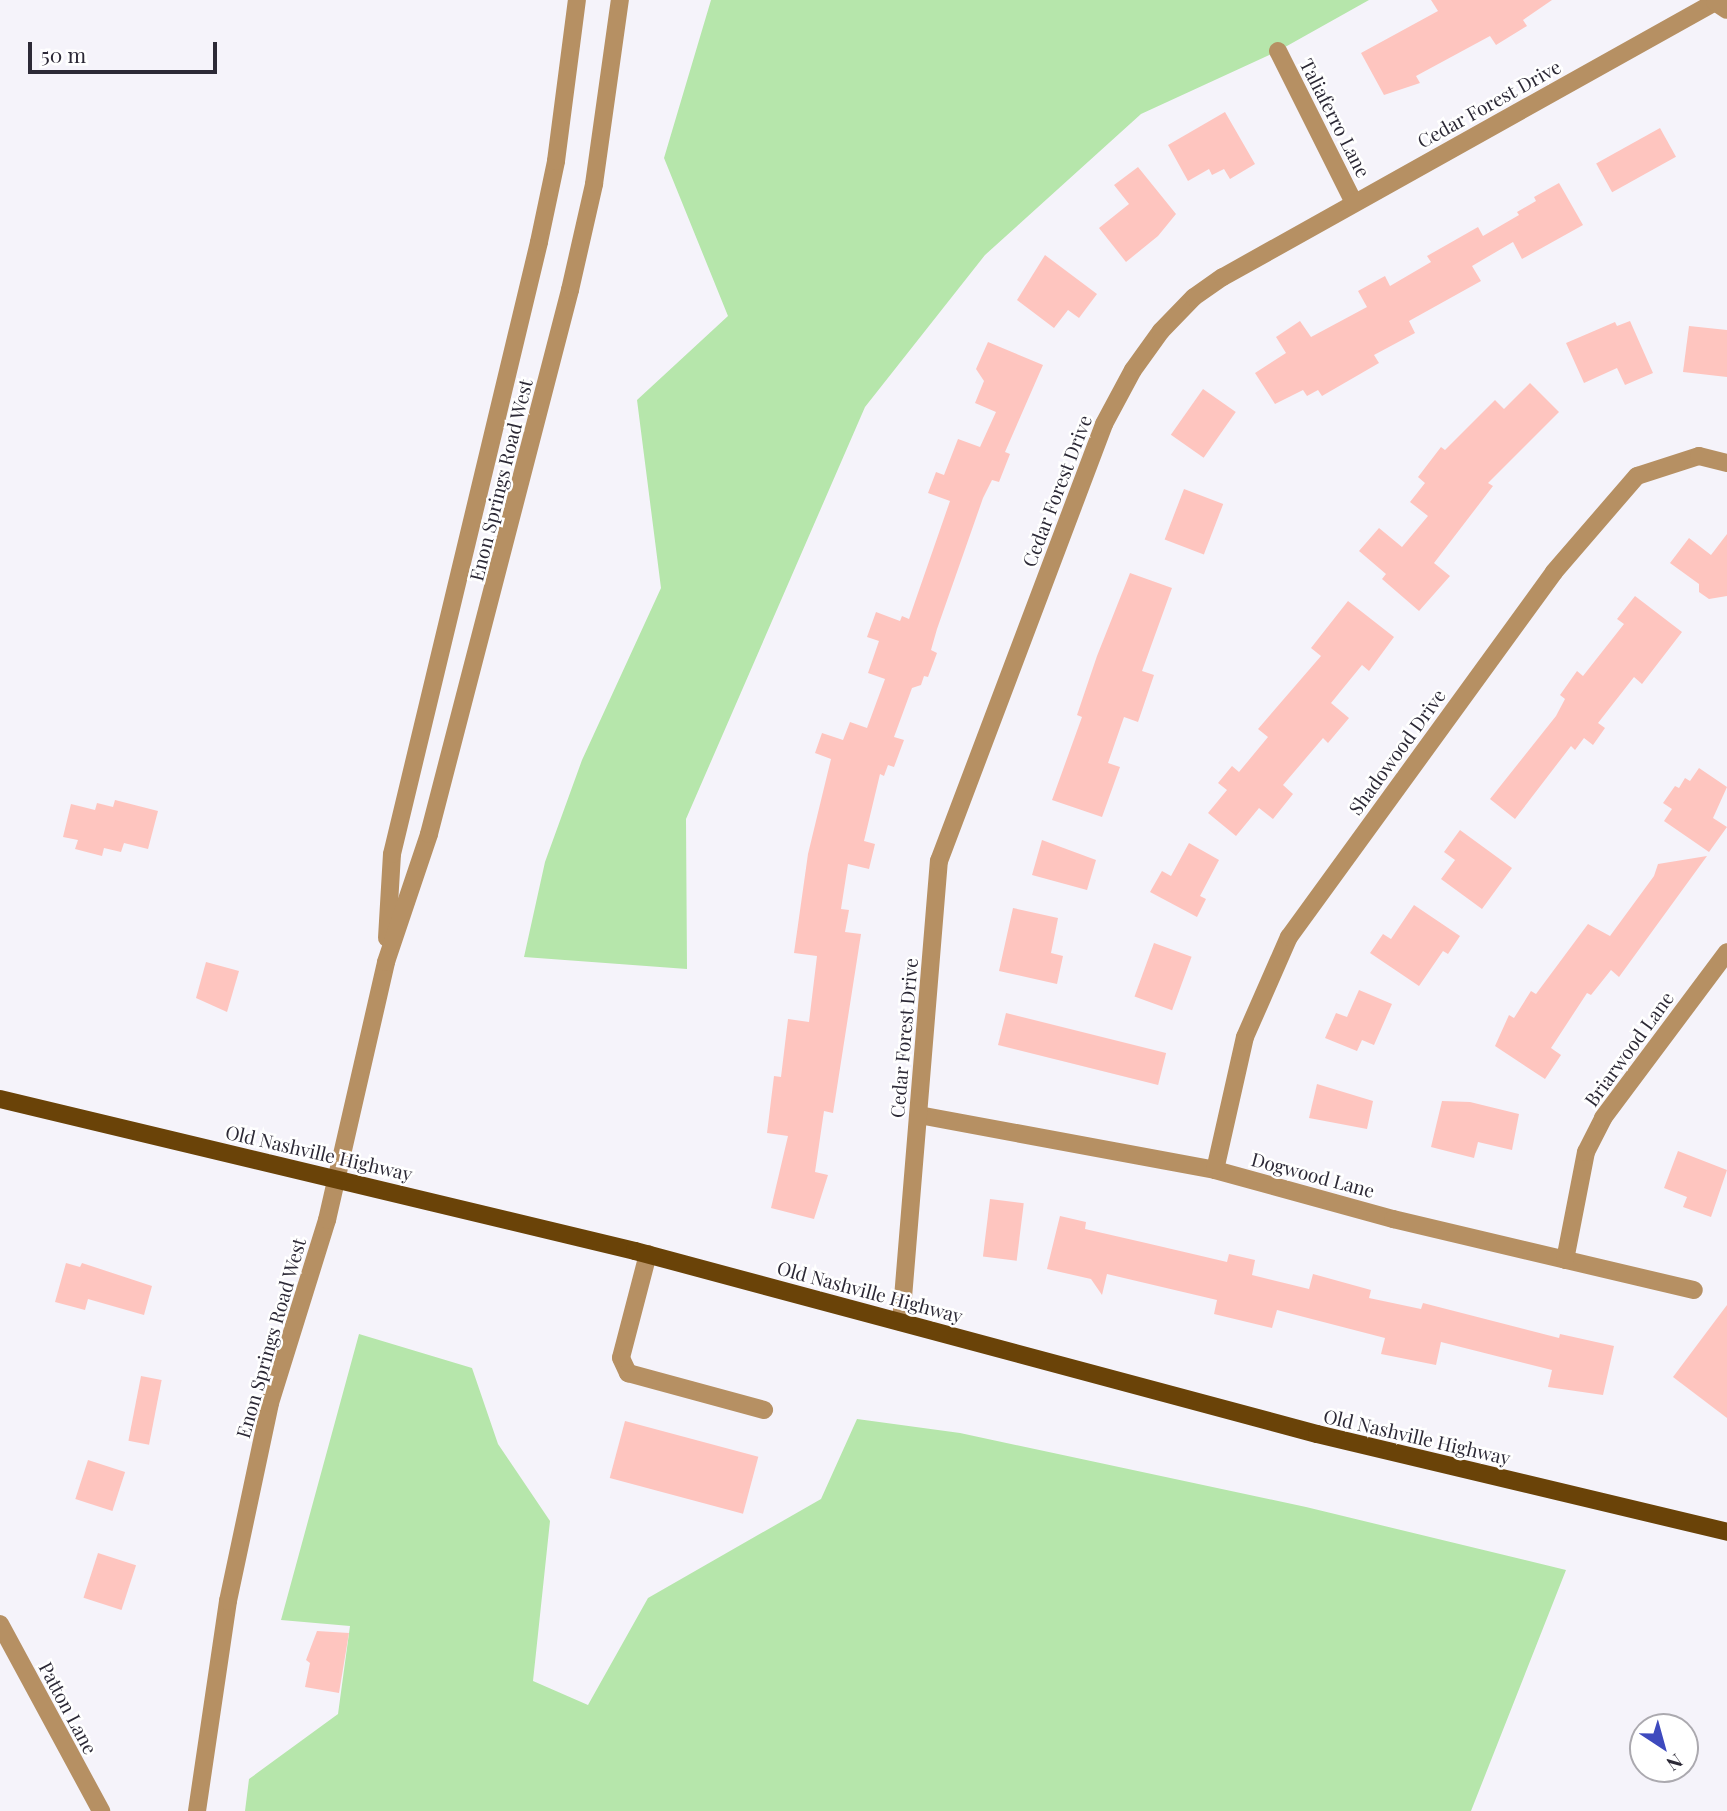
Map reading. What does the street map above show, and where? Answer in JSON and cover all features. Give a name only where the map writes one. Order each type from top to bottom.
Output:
[{"type":"main road","name":"Old Nashville Highway","points":[[0,1099],[648,1254],[1317,1434],[1727,1532]]},
{"type":"street","name":"Enon Springs Road West","points":[[386,962],[392,854],[540,242],[556,161],[577,0]]},
{"type":"street","name":"Enon Springs Road West","points":[[197,1811],[228,1601],[270,1403],[337,1179],[386,962],[429,834],[570,290],[596,173],[620,0]]},
{"type":"street","name":"Cedar Forest Drive","points":[[901,1322],[939,861],[1104,424],[1133,370],[1161,331],[1194,297],[1354,203],[1715,2],[1727,10]]},
{"type":"street","name":"Taliaferro Lane","points":[[1278,51],[1354,203]]},
{"type":"street","name":"Shadowood Drive","points":[[1214,1170],[1245,1037],[1289,937],[1554,572],[1637,476],[1699,456],[1727,463]]},
{"type":"street","name":"Briarwood Lane","points":[[1565,1260],[1586,1152],[1603,1118],[1727,952]]},
{"type":"street","name":"Dogwood Lane","points":[[919,1115],[1214,1170],[1565,1260],[1694,1290]]},
{"type":"street","points":[[648,1254],[621,1358],[628,1373],[764,1410]]},
{"type":"street","name":"Patton Lane","points":[[0,1624],[101,1811]]},
{"type":"green space","points":[[711,0],[1369,0],[1278,51],[1141,114],[985,255],[865,407],[686,819],[687,969],[524,957],[545,862],[582,760],[661,588],[637,400],[728,316],[664,158]]},
{"type":"green space","points":[[359,1334],[472,1368],[498,1444],[550,1521],[533,1681],[588,1705],[648,1598],[821,1499],[857,1419],[960,1433],[1306,1507],[1566,1570],[1471,1811],[245,1811],[249,1779],[338,1714],[350,1626],[281,1620]]},
{"type":"building","points":[[1431,0],[1552,0],[1523,20],[1527,26],[1496,45],[1490,36],[1416,76],[1420,83],[1384,95],[1361,53],[1438,11]]},
{"type":"building","points":[[1225,112],[1255,164],[1230,179],[1224,169],[1212,175],[1209,169],[1188,181],[1168,145]]},
{"type":"building","points":[[1660,128],[1676,157],[1612,192],[1596,163]]},
{"type":"building","points":[[1138,167],[1176,214],[1158,236],[1126,262],[1099,228],[1129,204],[1114,185]]},
{"type":"building","points":[[1559,183],[1583,225],[1522,259],[1513,242],[1472,266],[1481,281],[1409,321],[1415,333],[1374,355],[1379,363],[1322,396],[1318,390],[1307,396],[1303,390],[1275,404],[1255,373],[1286,353],[1276,337],[1300,321],[1311,337],[1367,307],[1358,291],[1385,276],[1390,286],[1431,262],[1427,256],[1478,227],[1483,236],[1519,215],[1517,212],[1536,201],[1534,197]]},
{"type":"building","points":[[1045,255],[1097,294],[1079,318],[1068,310],[1054,328],[1017,300]]},
{"type":"building","points":[[1630,321],[1653,373],[1625,385],[1617,368],[1584,383],[1566,343],[1615,322],[1617,326]]},
{"type":"building","points":[[1689,326],[1727,330],[1727,377],[1683,372]]},
{"type":"building","points":[[988,342],[1043,365],[1005,452],[1010,454],[999,482],[992,480],[983,498],[937,629],[931,650],[937,653],[928,677],[924,676],[921,685],[912,688],[894,737],[904,740],[894,767],[888,765],[884,776],[880,774],[864,841],[875,844],[869,869],[848,864],[841,909],[849,910],[845,932],[861,934],[833,1113],[824,1111],[815,1172],[828,1175],[814,1219],[771,1208],[788,1136],[767,1133],[774,1076],[781,1077],[788,1019],[809,1022],[817,956],[794,953],[808,854],[831,759],[815,753],[822,733],[843,740],[850,722],[867,728],[885,679],[868,673],[879,641],[867,637],[876,612],[900,621],[902,616],[909,619],[950,501],[928,493],[936,472],[944,475],[958,439],[980,447],[996,412],[975,403],[984,381],[976,369]]},
{"type":"building","points":[[1530,383],[1559,412],[1488,483],[1493,486],[1434,563],[1450,576],[1419,611],[1382,579],[1386,574],[1359,551],[1379,528],[1402,547],[1428,516],[1410,502],[1425,483],[1418,477],[1441,447],[1445,450],[1495,400],[1504,409]]},
{"type":"building","points":[[1203,389],[1236,412],[1204,458],[1171,435]]},
{"type":"building","points":[[1184,489],[1223,504],[1204,554],[1165,539]]},
{"type":"building","points":[[1727,534],[1727,596],[1709,599],[1699,592],[1699,584],[1670,563],[1689,538],[1711,555]]},
{"type":"building","points":[[1130,573],[1172,588],[1142,671],[1154,675],[1138,722],[1124,717],[1108,763],[1120,767],[1102,817],[1052,800],[1082,717],[1077,715],[1097,656]]},
{"type":"building","points":[[1635,596],[1682,632],[1642,684],[1634,677],[1598,723],[1605,728],[1593,745],[1584,738],[1575,750],[1571,746],[1515,819],[1490,799],[1556,716],[1565,699],[1560,695],[1577,671],[1583,676],[1624,624],[1617,619]]},
{"type":"building","points":[[1348,601],[1394,637],[1369,671],[1362,665],[1331,703],[1349,718],[1328,743],[1323,738],[1283,785],[1293,794],[1273,819],[1259,808],[1236,836],[1208,813],[1227,790],[1218,783],[1232,766],[1239,772],[1268,737],[1258,729],[1321,656],[1311,648]]},
{"type":"building","points":[[1699,768],[1727,787],[1713,818],[1727,827],[1709,852],[1664,821],[1672,809],[1663,803],[1675,786],[1679,788],[1685,778],[1690,781]]},
{"type":"building","points":[[115,800],[158,811],[148,849],[124,843],[121,852],[104,848],[102,856],[75,849],[78,840],[63,837],[71,804],[95,810],[97,803],[113,807]]},
{"type":"building","points":[[1460,830],[1512,868],[1482,909],[1441,879],[1455,860],[1444,852]]},
{"type":"building","points":[[1042,840],[1096,860],[1087,890],[1032,875]]},
{"type":"building","points":[[1189,843],[1219,860],[1200,896],[1206,899],[1197,917],[1150,892],[1162,871],[1171,876]]},
{"type":"building","points":[[1707,856],[1619,977],[1611,970],[1591,995],[1587,993],[1551,1048],[1561,1055],[1545,1079],[1495,1046],[1509,1015],[1514,1018],[1531,991],[1536,994],[1588,924],[1610,936],[1654,876],[1658,864]]},
{"type":"building","points":[[1414,905],[1460,936],[1448,954],[1443,951],[1419,986],[1370,953],[1383,934],[1391,939]]},
{"type":"building","points":[[1013,908],[1058,918],[1051,953],[1063,956],[1057,984],[999,971]]},
{"type":"building","points":[[1154,943],[1192,957],[1172,1010],[1135,997]]},
{"type":"building","points":[[206,962],[239,971],[227,1012],[196,998]]},
{"type":"building","points":[[1359,990],[1392,1004],[1374,1045],[1362,1040],[1357,1051],[1325,1038],[1336,1013],[1347,1017]]},
{"type":"building","points":[[1006,1013],[1166,1053],[1158,1085],[998,1045]]},
{"type":"building","points":[[1317,1084],[1373,1101],[1367,1129],[1309,1118]]},
{"type":"building","points":[[1442,1101],[1470,1102],[1519,1114],[1512,1150],[1478,1142],[1474,1158],[1431,1147]]},
{"type":"building","points":[[1678,1151],[1727,1170],[1711,1217],[1683,1207],[1687,1197],[1664,1188]]},
{"type":"building","points":[[990,1199],[1024,1203],[1017,1261],[983,1257]]},
{"type":"building","points":[[1060,1216],[1086,1222],[1085,1229],[1227,1262],[1229,1254],[1255,1260],[1252,1275],[1309,1289],[1313,1274],[1371,1290],[1369,1298],[1421,1309],[1423,1303],[1559,1338],[1560,1334],[1614,1346],[1603,1395],[1548,1387],[1552,1370],[1441,1342],[1436,1365],[1381,1354],[1385,1338],[1277,1310],[1272,1328],[1214,1314],[1217,1300],[1107,1274],[1102,1295],[1091,1279],[1047,1269]]},
{"type":"building","points":[[66,1263],[80,1267],[82,1263],[152,1286],[144,1315],[88,1299],[85,1310],[55,1302]]},
{"type":"building","points":[[1727,1305],[1727,1418],[1673,1377]]},
{"type":"building","points":[[141,1376],[162,1380],[149,1445],[128,1441]]},
{"type":"building","points":[[625,1421],[758,1457],[743,1514],[610,1478]]},
{"type":"building","points":[[88,1460],[125,1472],[112,1511],[75,1499]]},
{"type":"building","points":[[98,1553],[136,1565],[122,1610],[83,1598]]},
{"type":"building","points":[[317,1631],[349,1633],[339,1693],[305,1687],[310,1663],[306,1660]]}]
